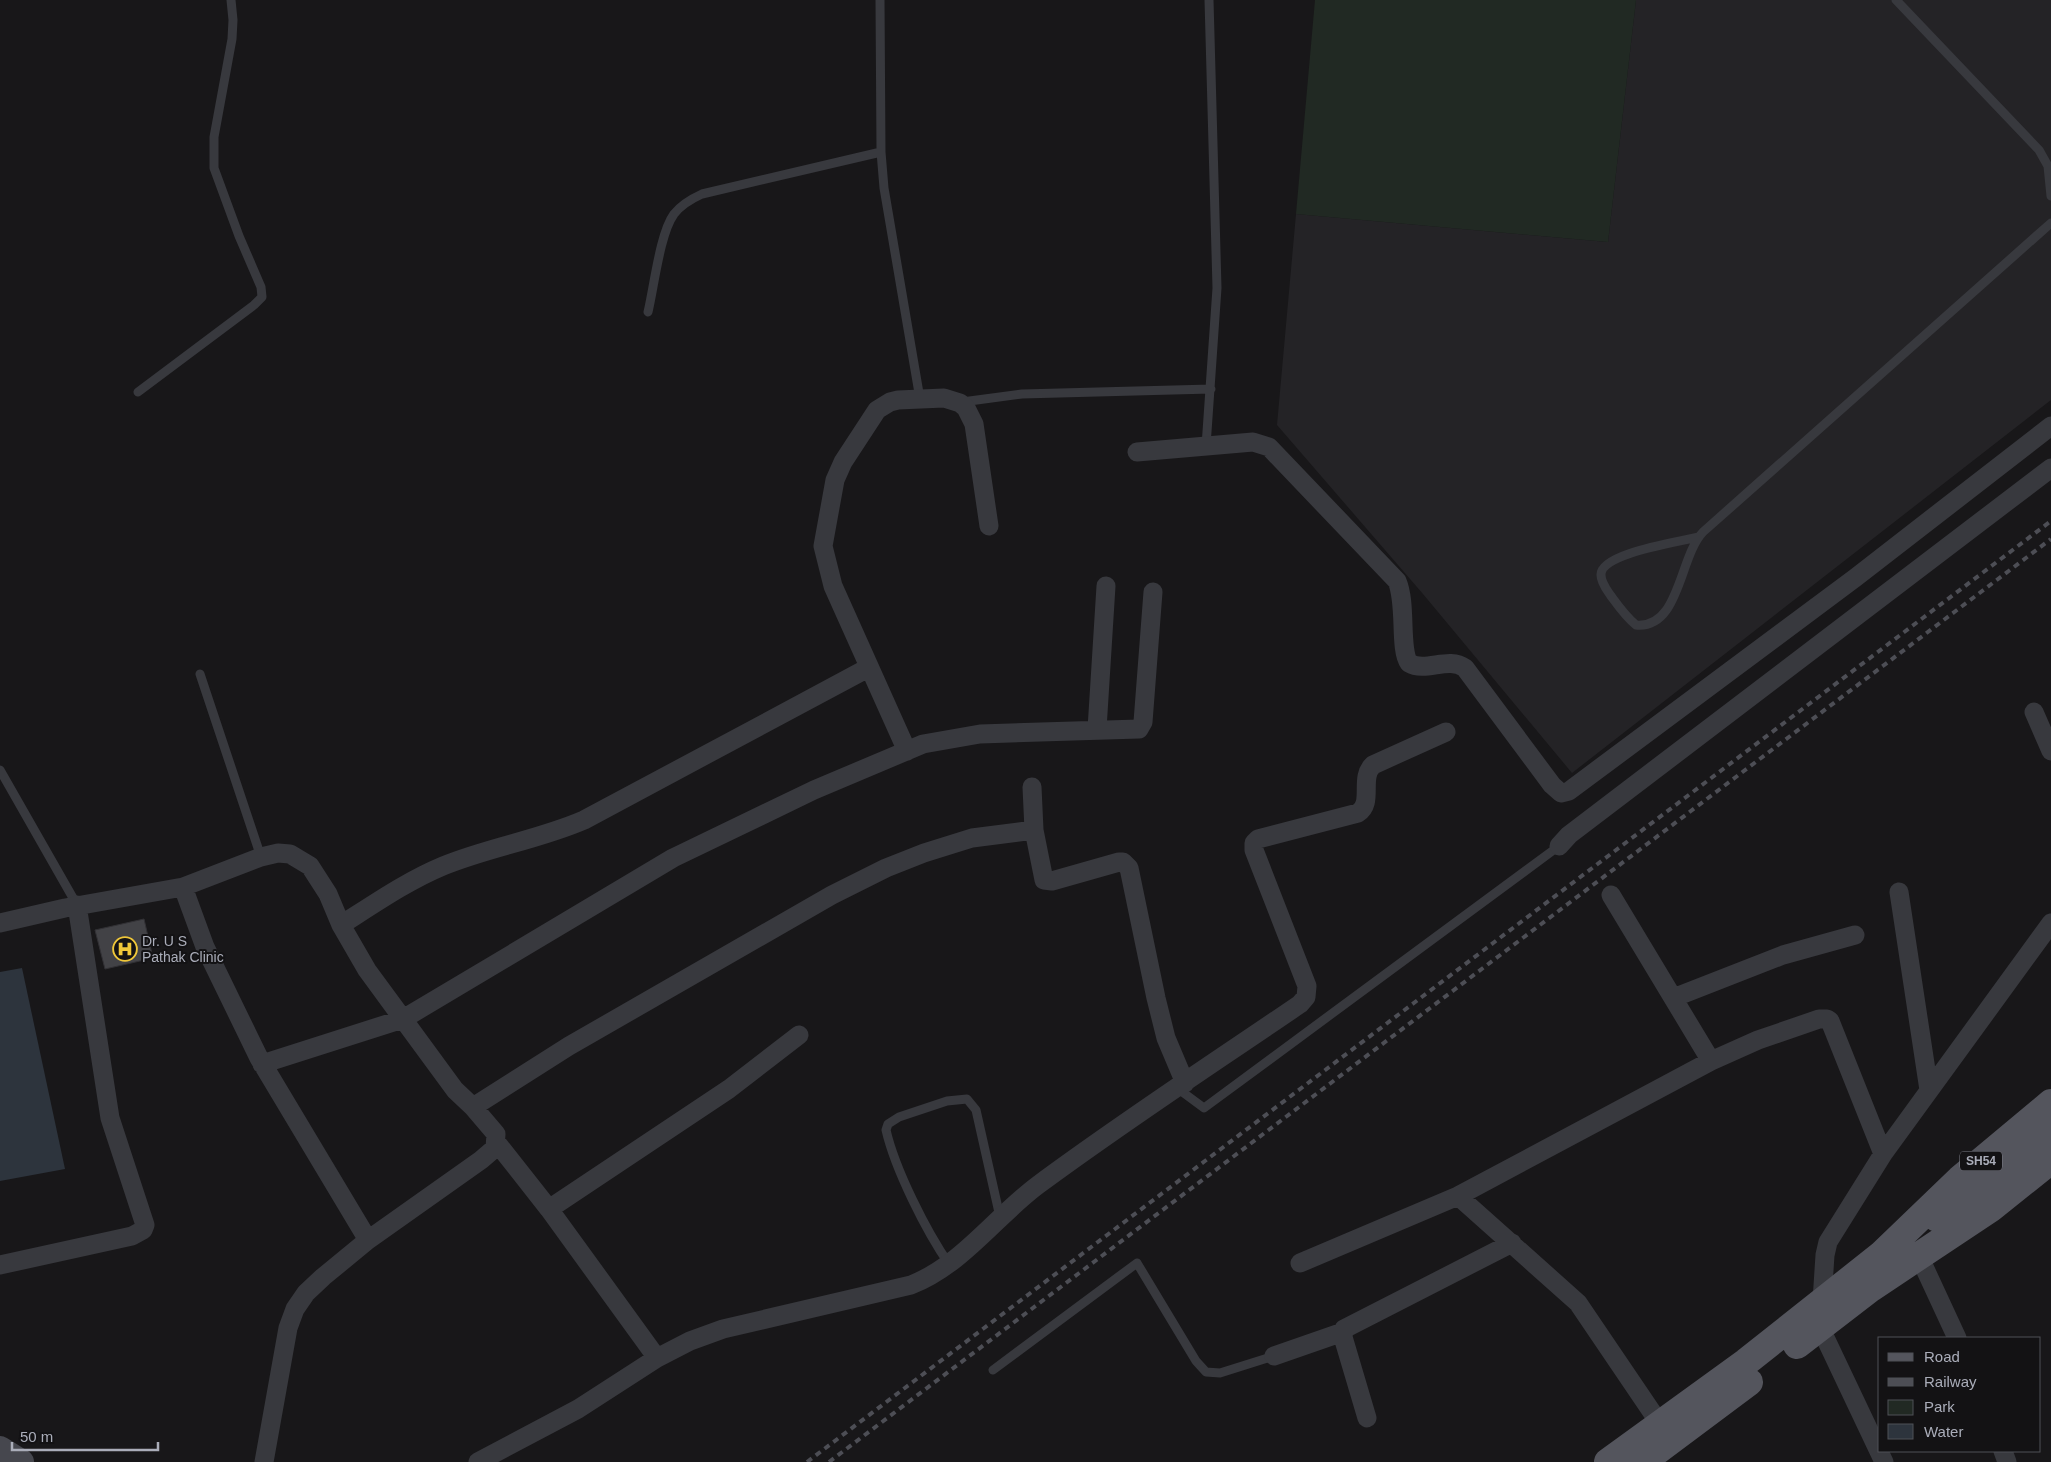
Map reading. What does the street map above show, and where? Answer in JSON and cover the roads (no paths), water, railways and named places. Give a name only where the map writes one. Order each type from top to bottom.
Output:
[{"type":"main road","name":"SH54","points":[[1914,1223],[1960,1179],[2051,1103]]},
{"type":"main road","name":"SH54","points":[[1914,1223],[1946,1216],[2051,1131]]},
{"type":"main road","points":[[1608,1462],[1746,1362],[1821,1314],[1871,1288],[1991,1208],[2051,1160]]},
{"type":"main road","points":[[1927,1251],[1946,1216]]},
{"type":"main road","points":[[1642,1462],[1821,1314],[1914,1223]]},
{"type":"street","points":[[907,751],[868,668],[827,566],[823,546],[824,529],[835,480],[842,462],[877,410],[890,402],[920,399],[944,398],[960,403],[970,415],[974,424],[989,526]]},
{"type":"street","points":[[1137,452],[1253,442],[1264,444],[1276,453],[1397,581],[1403,600],[1406,654],[1409,663],[1418,666],[1456,664],[1465,668],[1552,785],[1561,793],[1569,791],[1854,578],[2051,426]]},
{"type":"street","points":[[1559,846],[1569,835],[2051,468]]},
{"type":"street","points":[[1097,729],[1106,586]]},
{"type":"street","points":[[262,1064],[403,1019],[673,858],[814,790],[907,751],[931,742],[980,734],[1097,729],[1136,730],[1143,722],[1153,592]]},
{"type":"street","points":[[341,924],[408,882],[443,866],[559,831],[584,820],[868,668]]},
{"type":"street","points":[[2034,712],[2051,751]]},
{"type":"street","points":[[478,1462],[501,1457],[657,1358],[690,1341],[723,1329],[911,1285],[949,1264],[1037,1186],[1300,1004],[1306,997],[1307,986],[1254,850],[1256,841],[1302,826],[1358,813],[1365,803],[1366,775],[1370,768],[1446,732]]},
{"type":"street","points":[[1032,787],[1034,830],[1042,876],[1046,882],[1118,862],[1123,862],[1129,868],[1156,998],[1181,1086]]},
{"type":"street","points":[[473,1107],[569,1046],[832,894],[886,868],[924,853],[972,838],[1034,830]]},
{"type":"street","points":[[0,923],[77,905],[182,887],[261,856],[278,853],[290,854],[310,866],[328,894],[341,924],[367,970],[455,1090],[493,1130],[497,1143],[549,1208],[657,1358]]},
{"type":"street","points":[[182,887],[205,947],[262,1064],[368,1240]]},
{"type":"street","points":[[1899,892],[1929,1090]]},
{"type":"street","points":[[1610,895],[1711,1061]]},
{"type":"street","points":[[0,1265],[132,1236],[143,1230],[145,1226],[110,1118],[77,905]]},
{"type":"street","points":[[1878,1448],[1821,1314],[1823,1272],[1828,1242],[1883,1154],[2051,923]]},
{"type":"street","points":[[1673,998],[1783,955],[1855,935]]},
{"type":"street","points":[[1300,1263],[1458,1196],[1711,1061],[1758,1040],[1819,1019],[1827,1019],[1833,1028],[1883,1154]]},
{"type":"street","points":[[549,1208],[729,1089],[799,1035]]},
{"type":"street","points":[[264,1462],[288,1328],[295,1310],[306,1293],[368,1240],[481,1160],[495,1148],[497,1143]]},
{"type":"street","points":[[1458,1196],[1578,1303],[1660,1424]]},
{"type":"street","points":[[1274,1356],[1343,1332],[1351,1324],[1449,1277],[1512,1243]]},
{"type":"street","points":[[1927,1251],[1958,1337]]},
{"type":"street","points":[[1343,1332],[1367,1418]]},
{"type":"street","points":[[0,1449],[21,1462]]},
{"type":"lane","points":[[138,392],[254,306],[262,297],[261,287],[219,184],[213,153],[232,39],[231,0]]},
{"type":"lane","points":[[880,0],[881,152],[890,234],[920,399]]},
{"type":"lane","points":[[1206,446],[1217,288],[1209,0]]},
{"type":"lane","points":[[1896,0],[2028,138],[2049,166],[2051,196]]},
{"type":"lane","points":[[648,312],[666,229],[673,216],[689,200],[702,194],[881,152]]},
{"type":"lane","points":[[1698,537],[1619,556],[1606,564],[1601,576],[1604,584],[1622,612],[1636,626],[1653,624],[1669,608],[1690,550],[1698,537],[2051,223]]},
{"type":"lane","points":[[960,403],[1022,394],[1211,389]]},
{"type":"lane","points":[[200,674],[261,856]]},
{"type":"lane","points":[[0,770],[77,905]]},
{"type":"lane","points":[[1181,1086],[1204,1108],[1559,846]]},
{"type":"lane","points":[[949,1264],[933,1241],[894,1156],[886,1130],[892,1120],[947,1101],[962,1098],[970,1101],[976,1110],[1000,1218]]},
{"type":"lane","points":[[993,1370],[1137,1263],[1196,1361],[1206,1372],[1220,1373],[1274,1356]]},
{"type":"water","points":[[22,968],[65,1169],[0,1181],[0,972]]},
{"type":"railway","points":[[807,1462],[2051,521]]},
{"type":"railway","points":[[829,1462],[2051,539]]},
{"type":"place","name":"Dr. U S Pathak Clinic","points":[[125,949]]}]
